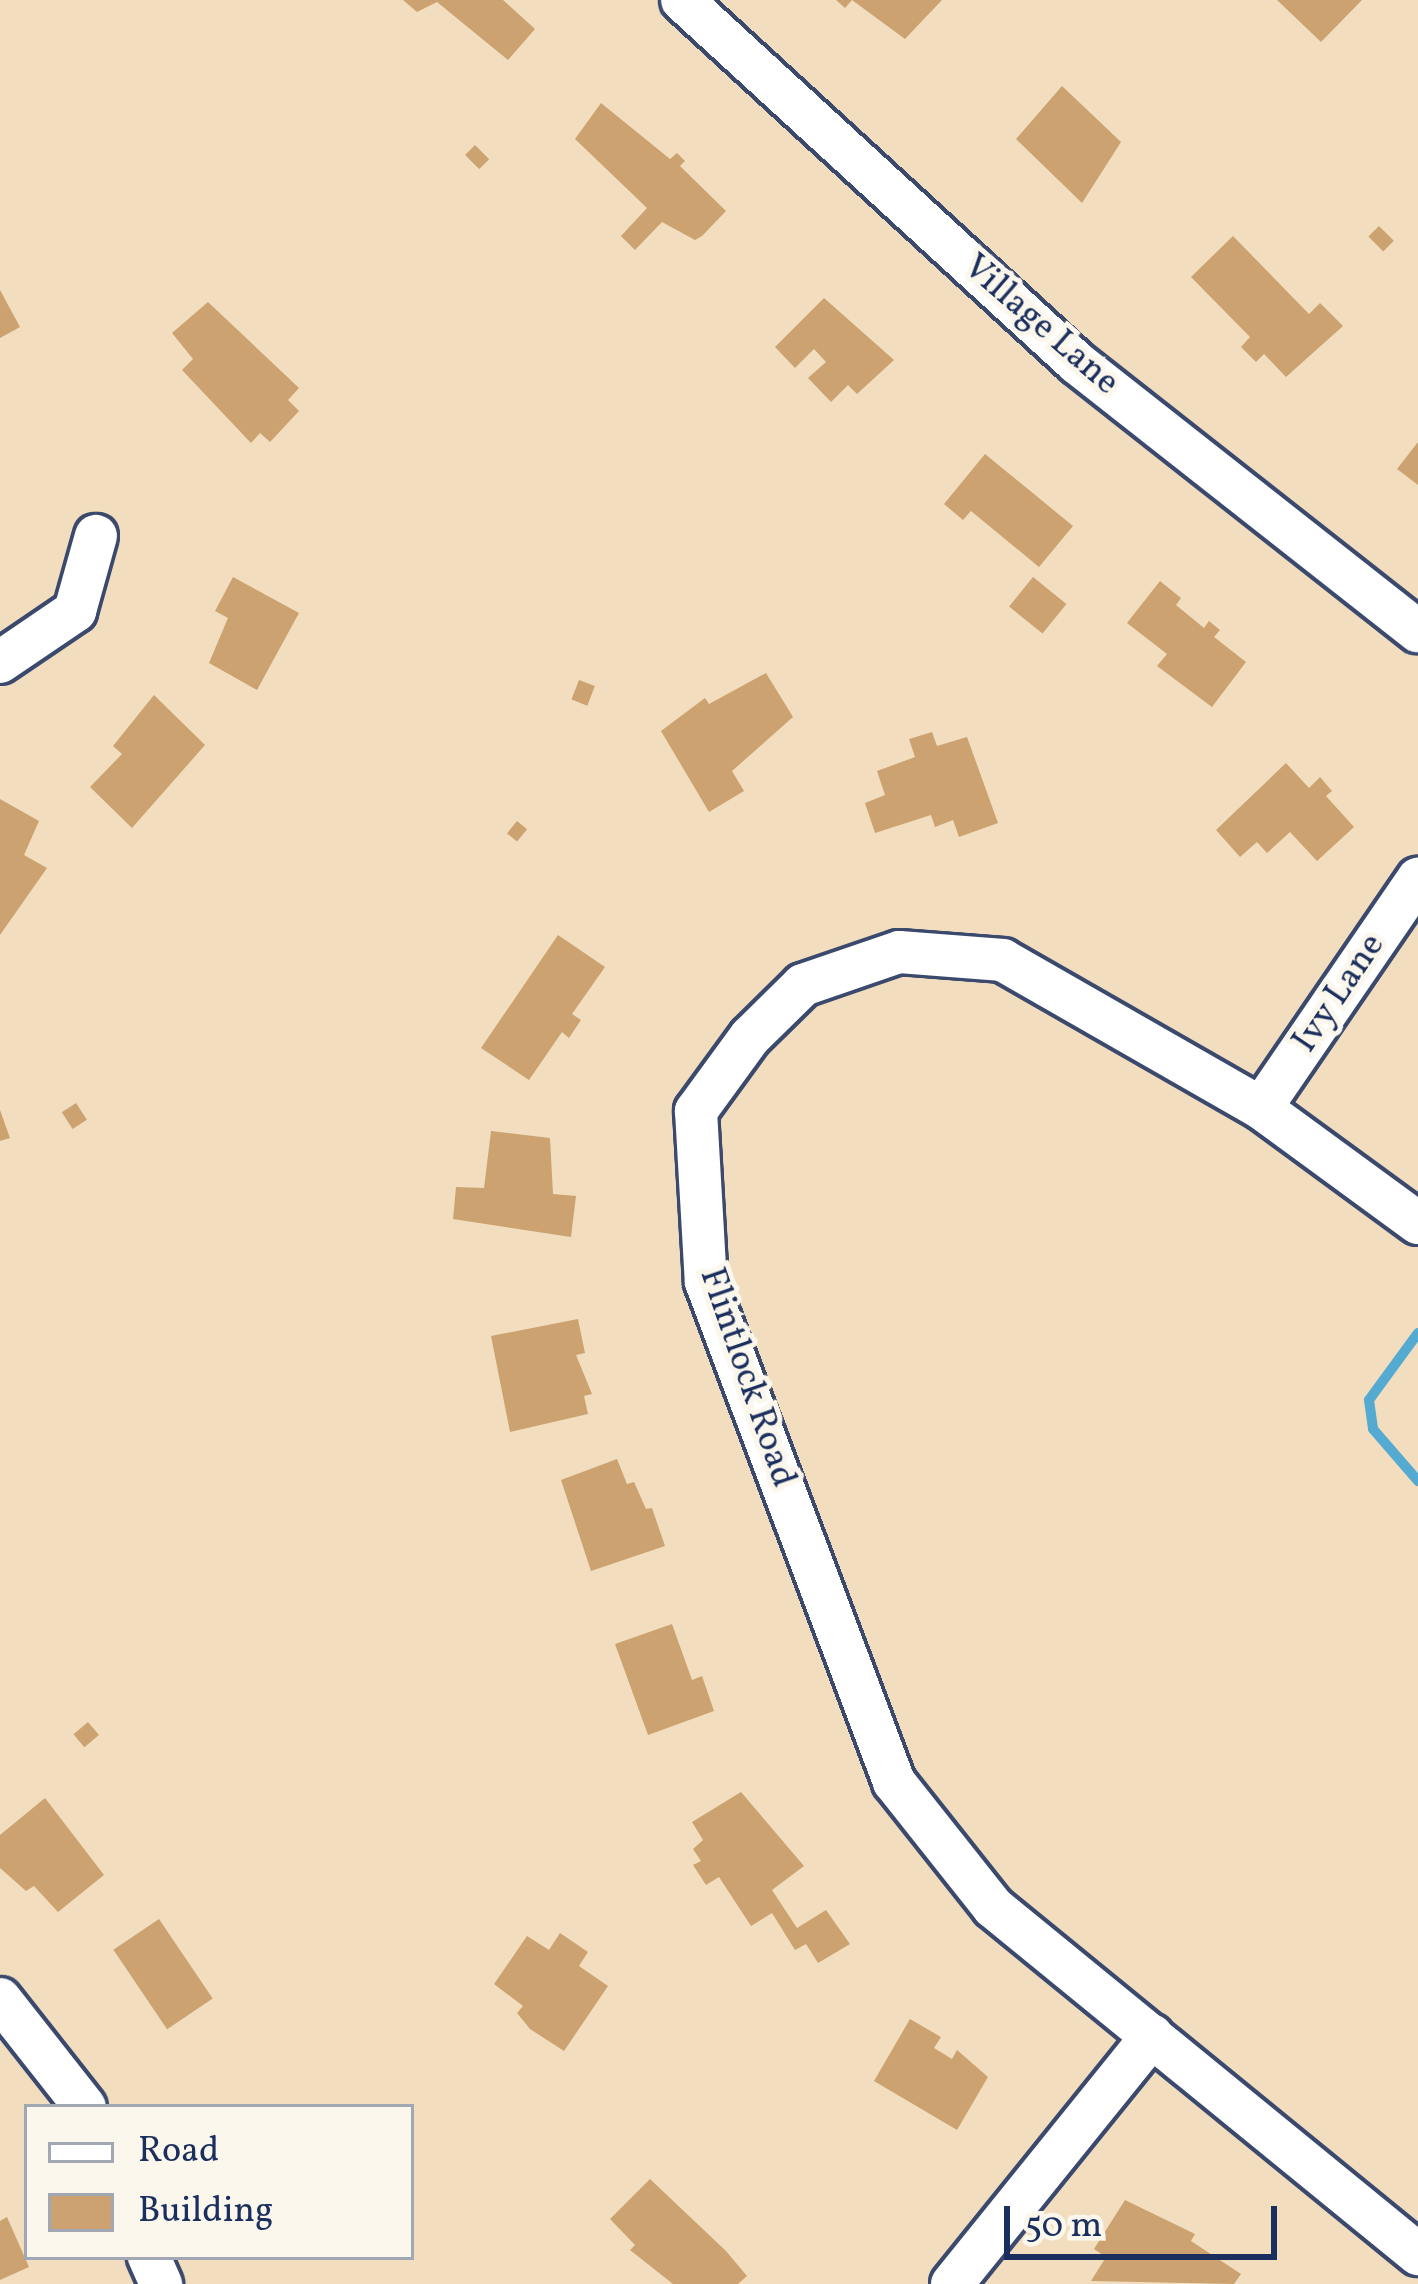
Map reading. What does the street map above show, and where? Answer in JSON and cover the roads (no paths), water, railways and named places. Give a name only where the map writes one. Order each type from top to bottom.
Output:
[{"type":"street","name":"Village Lane","points":[[682,0],[1076,363],[1418,631]]},
{"type":"street","points":[[0,662],[75,611],[96,536]]},
{"type":"street","name":"Ivy Lane","points":[[1261,1108],[1418,879]]},
{"type":"street","name":"Flintlock Road","points":[[1418,1223],[1261,1108],[1004,960],[899,952],[803,986],[750,1037],[696,1111],[706,1282],[894,1782],[993,1907],[1418,2254]]},
{"type":"street","points":[[0,1999],[83,2104]]},
{"type":"street","points":[[952,2284],[1152,2036]]},
{"type":"waterway","points":[[1418,1333],[1369,1400],[1373,1429],[1418,1481]]}]
